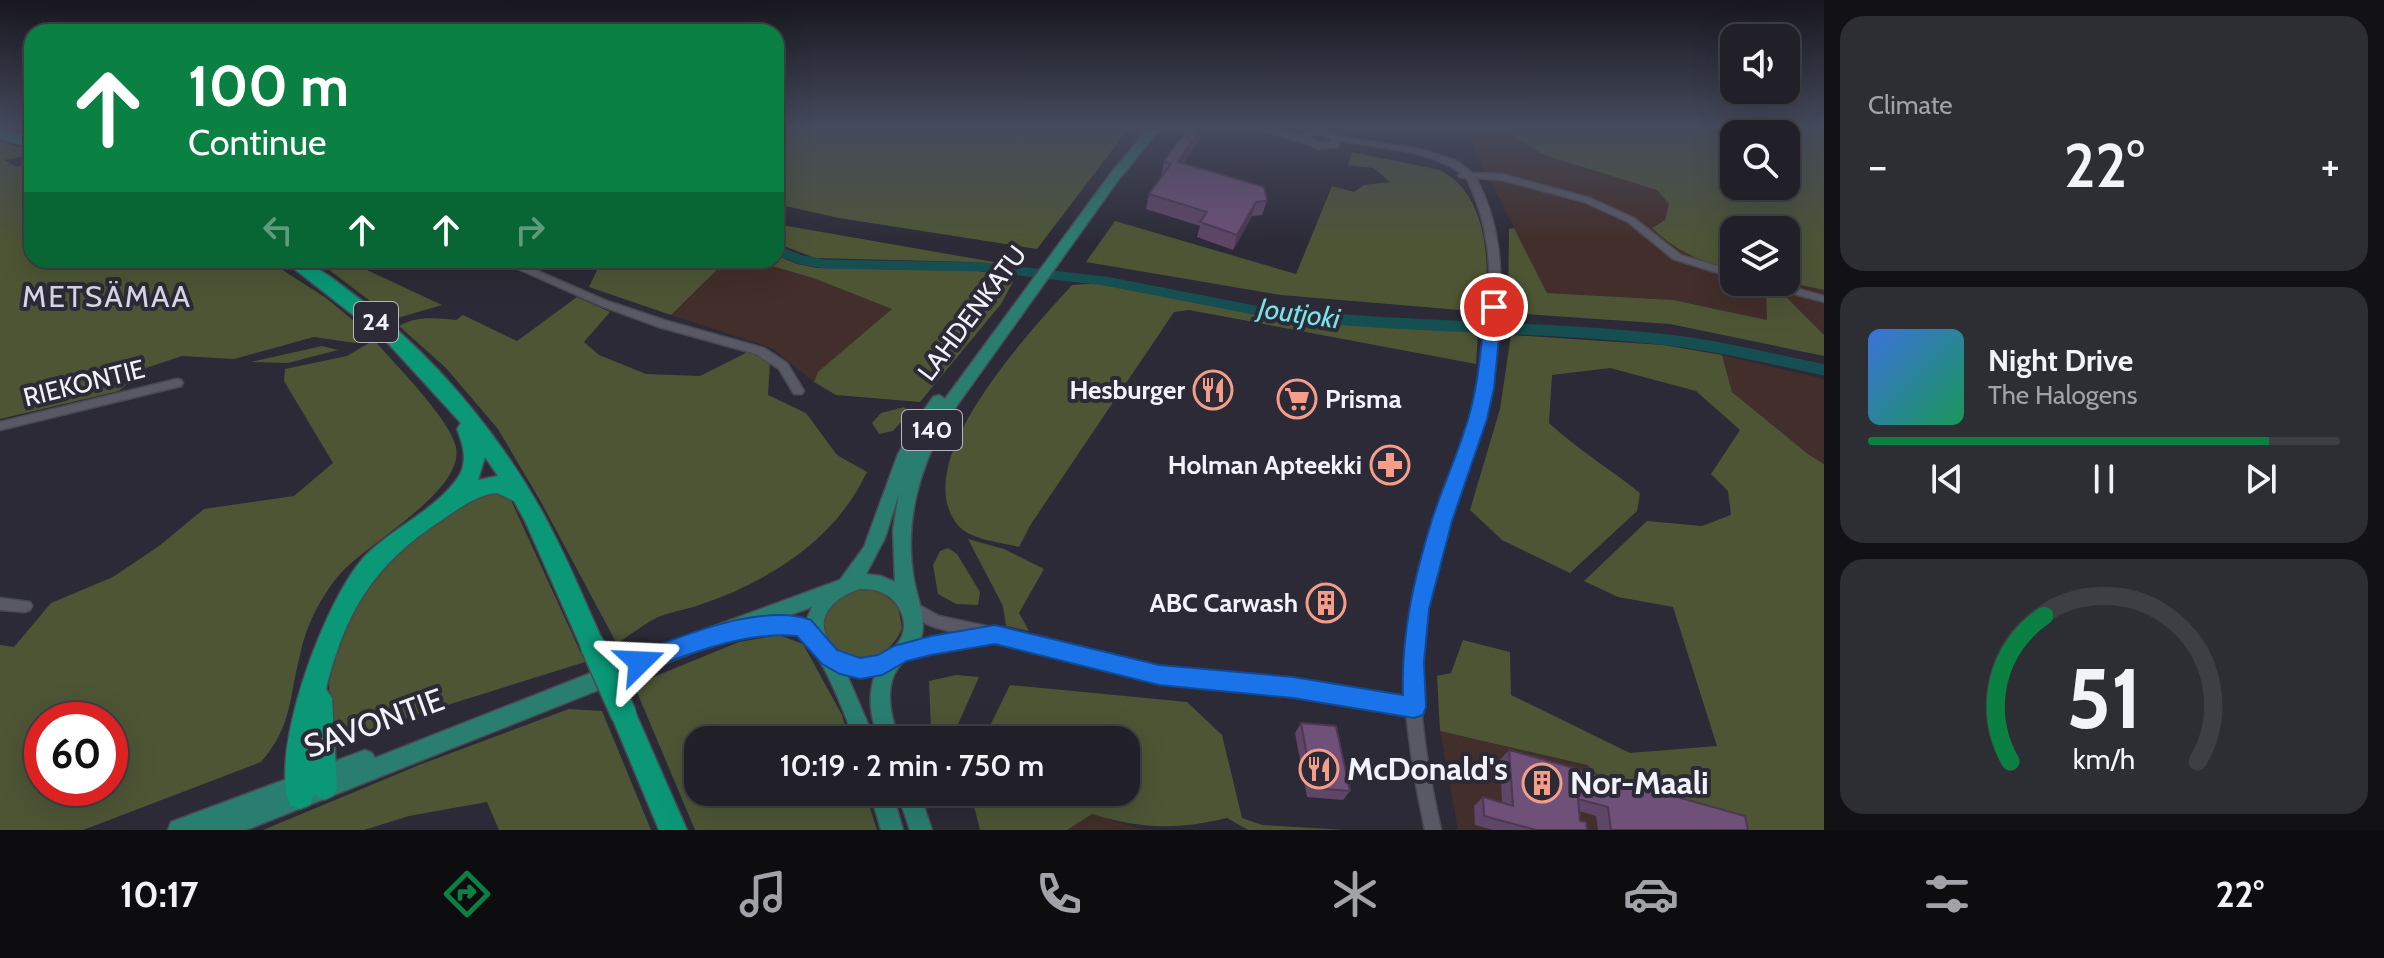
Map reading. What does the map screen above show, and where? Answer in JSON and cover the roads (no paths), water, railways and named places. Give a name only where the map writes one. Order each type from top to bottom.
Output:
[{"type":"highway","name":"24","points":[[304,268],[341,293],[392,335],[481,435],[523,497],[593,646],[673,830]]},
{"type":"highway","points":[[312,786],[300,756],[318,670],[334,619],[359,578],[392,544],[436,512],[464,486],[476,459],[473,440],[449,396]]},
{"type":"highway","points":[[436,512],[489,484],[505,485],[523,497]]},
{"type":"main road","name":"LAHDENKATU","points":[[1052,256],[1113,167]]},
{"type":"main road","name":"LAHDENKATU","points":[[1052,256],[1122,167]]},
{"type":"main road","points":[[1031,286],[1052,256]]},
{"type":"main road","name":"LAHDENKATU","points":[[840,587],[874,550],[892,487],[922,424],[1031,286]]},
{"type":"main road","name":"LAHDENKATU","points":[[910,604],[899,551],[900,525],[914,467],[937,422],[1031,286]]},
{"type":"main road","points":[[840,587],[880,582],[890,586],[910,604]]},
{"type":"main road","name":"140","points":[[816,639],[815,616],[824,599],[840,587]]},
{"type":"main road","name":"SAVONTIE","points":[[179,830],[312,786],[840,587]]},
{"type":"main road","name":"140","points":[[885,726],[878,693],[914,629],[910,604]]},
{"type":"main road","name":"SAVONTIE","points":[[690,643],[785,623],[803,627],[816,639]]},
{"type":"main road","points":[[816,639],[829,657],[859,726]]},
{"type":"main road","points":[[829,657],[860,668],[896,657]]},
{"type":"main road","name":"SAVONTIE","points":[[219,830],[312,786]]},
{"type":"main road","points":[[885,806],[892,830]]},
{"type":"main road","points":[[913,806],[921,830]]},
{"type":"street","points":[[1439,167],[1464,175],[1502,177],[1587,200],[1631,220],[1677,257],[1720,271]]},
{"type":"street","points":[[1433,830],[1420,766],[1414,707],[1413,662],[1418,609],[1442,521],[1478,419],[1492,335],[1496,280],[1495,246],[1478,193],[1464,175]]},
{"type":"street","points":[[522,268],[603,303],[760,351],[783,366],[798,391]]},
{"type":"street","points":[[1800,293],[1824,299]]},
{"type":"street","name":"RIEKONTIE","points":[[0,426],[177,383]]},
{"type":"street","points":[[0,604],[25,606]]},
{"type":"street","points":[[910,604],[936,622],[1159,675],[1293,688],[1414,707]]},
{"type":"street","points":[[896,657],[995,634]]},
{"type":"waterway","name":"Joutjoki","points":[[784,253],[825,264],[984,267],[1105,281],[1287,314]]},
{"type":"waterway","name":"Joutjoki","points":[[1287,314],[1620,335],[1727,349],[1824,370]]},
{"type":"waterway","name":"Joutjoki","points":[[1287,314],[1300,316]]},
{"type":"place","name":"Hesburger","points":[[1213,390]]},
{"type":"place","name":"Prisma","points":[[1297,399]]},
{"type":"place","name":"Holman Apteekki","points":[[1390,465]]},
{"type":"place","name":"ABC Carwash","points":[[1326,603]]},
{"type":"place","name":"McDonald's","points":[[1319,769]]},
{"type":"place","name":"Nor-Maali","points":[[1542,783]]},
{"type":"district","name":"METSÄMAA","points":[[107,297]]}]
